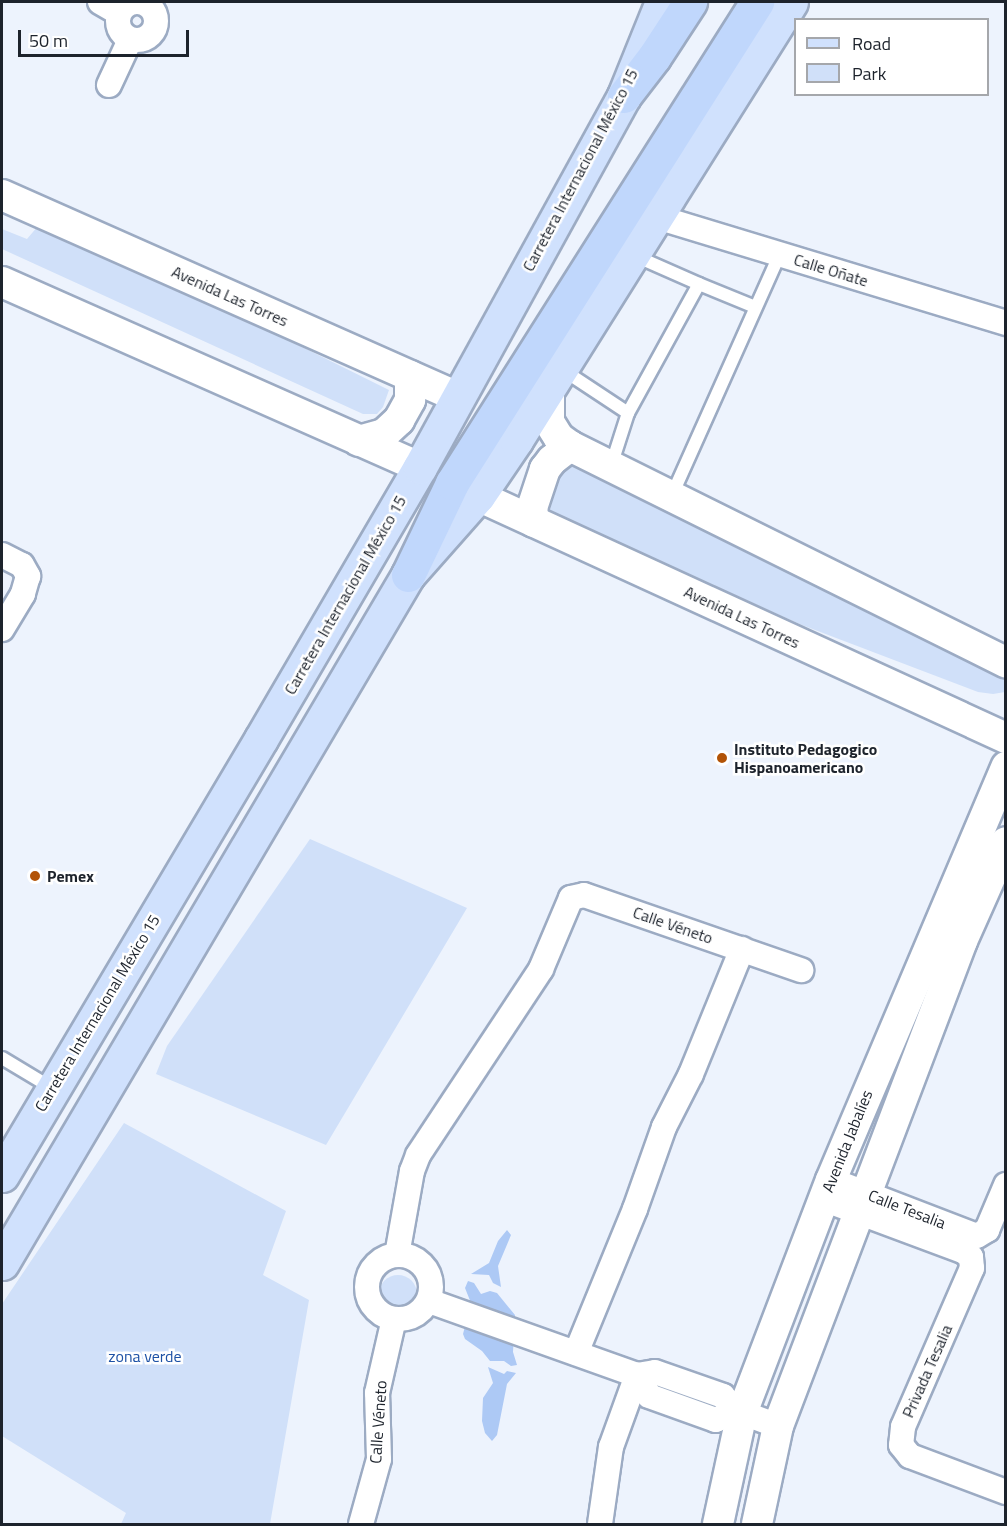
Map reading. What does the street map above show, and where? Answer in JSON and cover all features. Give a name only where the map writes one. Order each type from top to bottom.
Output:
[{"type":"highway","points":[[624,96],[654,57],[690,2]]},
{"type":"highway","points":[[408,575],[453,483],[758,2]]},
{"type":"main road","name":"Carretera Internacional México 15","points":[[2,1175],[420,467],[624,96],[662,2]]},
{"type":"main road","points":[[2,1263],[408,575],[478,496],[516,440],[791,2]]},
{"type":"street","points":[[134,2],[154,5],[157,17],[156,28],[150,36],[141,41],[130,40],[122,33],[110,7],[134,2]]},
{"type":"street","points":[[109,85],[130,40]]},
{"type":"street","name":"Avenida Las Torres","points":[[2,195],[458,397]]},
{"type":"street","name":"Calle Oñate","points":[[657,217],[1005,323]]},
{"type":"street","points":[[2,282],[420,467]]},
{"type":"street","points":[[360,441],[384,434],[399,420],[410,400],[410,376]]},
{"type":"street","points":[[555,380],[549,422],[559,438],[570,446],[1005,662]]},
{"type":"street","points":[[534,522],[532,508],[545,469],[552,460],[570,446]]},
{"type":"street","name":"Avenida Las Torres","points":[[478,496],[1005,738]]},
{"type":"street","points":[[2,555],[22,564],[28,576],[22,594],[2,629]]},
{"type":"street","name":"Avenida Jabalíes","points":[[718,1524],[738,1412],[827,1190],[1005,767]]},
{"type":"street","points":[[762,1523],[778,1426],[962,941],[1005,842]]},
{"type":"street","name":"Calle Véneto","points":[[397,1255],[412,1171],[418,1155],[541,969],[571,898],[584,895],[742,949]]},
{"type":"street","points":[[576,1353],[635,1209],[664,1127],[691,1074],[742,949],[801,970]]},
{"type":"street","name":"Calle Tesalia","points":[[827,1190],[862,1203],[977,1236],[987,1230],[1005,1185]]},
{"type":"street","name":"Calle Tesalia","points":[[862,1203],[963,1251],[971,1257]]},
{"type":"street","points":[[397,1255],[408,1256],[426,1269],[430,1279],[429,1301],[418,1314],[393,1319],[384,1315],[370,1300],[368,1280],[378,1263],[397,1255]]},
{"type":"street","name":"Privada Tesalia","points":[[971,1257],[972,1268],[903,1426],[901,1445],[910,1456],[1005,1492]]},
{"type":"street","points":[[429,1301],[638,1376],[655,1372],[723,1396],[738,1412],[778,1426]]},
{"type":"street","name":"Calle Véneto","points":[[361,1524],[379,1459],[377,1394],[393,1319]]},
{"type":"street","points":[[600,1524],[611,1447],[638,1376]]},
{"type":"lane","points":[[672,495],[780,254]]},
{"type":"lane","points":[[633,255],[755,307]]},
{"type":"lane","points":[[611,466],[628,413],[699,284]]},
{"type":"lane","points":[[555,380],[628,413]]},
{"type":"lane","points":[[2,1058],[52,1088]]},
{"type":"green space","points":[[38,226],[276,334],[389,390],[383,407],[377,414],[363,414],[2,249],[2,229],[27,239]]},
{"type":"green space","points":[[570,465],[611,466],[1005,658],[1005,692],[993,694],[978,692],[802,625],[548,512],[547,506],[558,474]]},
{"type":"green space","points":[[310,839],[467,908],[326,1145],[156,1074],[167,1046]]},
{"type":"green space","name":"zona verde","points":[[124,1123],[286,1211],[263,1275],[309,1300],[270,1524],[121,1524],[126,1513],[2,1436],[2,1304]]},
{"type":"green space","points":[[398,1275],[412,1280],[417,1294],[412,1308],[398,1313],[384,1308],[379,1294],[384,1280]]},
{"type":"water","points":[[507,1230],[511,1235],[498,1266],[501,1287],[493,1283],[489,1275],[471,1274],[489,1263],[498,1241]]},
{"type":"water","points":[[468,1281],[474,1283],[481,1294],[490,1291],[497,1293],[515,1315],[513,1352],[517,1365],[511,1366],[504,1361],[490,1361],[482,1351],[465,1339],[463,1334],[471,1303],[465,1288]]},
{"type":"water","points":[[488,1367],[504,1374],[507,1371],[516,1373],[507,1384],[497,1435],[492,1441],[485,1433],[482,1421],[483,1398],[493,1383]]},
{"type":"place","name":"Instituto Pedagogico Hispanoamericano","points":[[722,758]]},
{"type":"place","name":"Pemex","points":[[35,876]]}]
